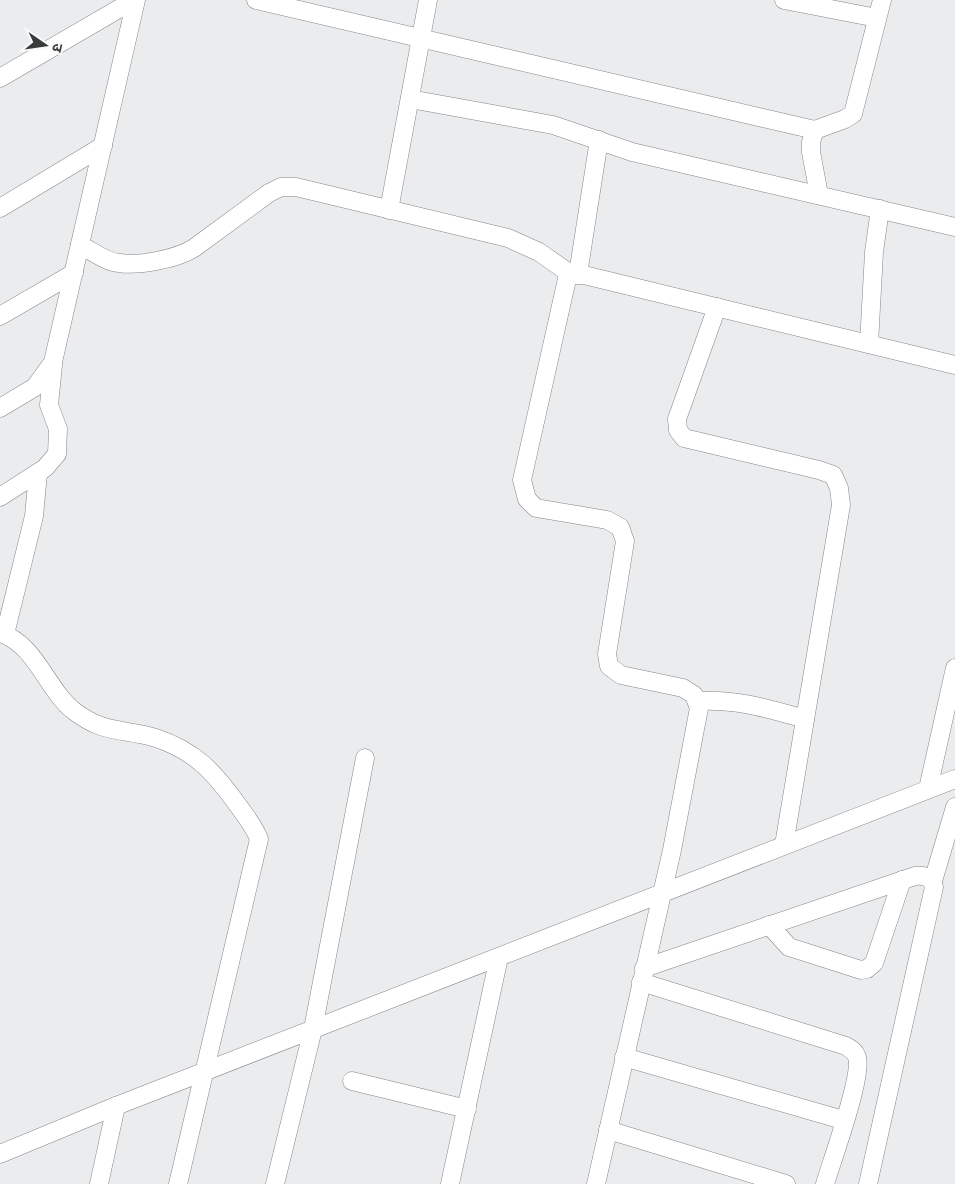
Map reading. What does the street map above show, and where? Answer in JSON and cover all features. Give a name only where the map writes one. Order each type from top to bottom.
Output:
[{"type":"street","points":[[0,78],[135,0]]},
{"type":"street","points":[[0,496],[51,464],[57,454],[58,429],[49,405],[53,362],[135,0]]},
{"type":"street","points":[[256,0],[815,130],[845,120],[853,114],[882,0]]},
{"type":"street","points":[[388,210],[428,0]]},
{"type":"street","points":[[784,0],[877,18]]},
{"type":"street","points":[[410,99],[553,125],[632,152],[955,226]]},
{"type":"street","points":[[815,130],[810,152],[819,195]]},
{"type":"street","points":[[596,1184],[660,894],[672,850],[699,708],[694,695],[683,688],[620,675],[609,666],[607,654],[625,541],[620,527],[606,520],[536,508],[526,499],[522,480],[567,279],[575,274],[599,140]]},
{"type":"street","points":[[0,208],[103,146]]},
{"type":"street","points":[[80,245],[119,264],[168,259],[184,255],[269,193],[281,187],[296,187],[508,238],[539,252],[575,274],[718,307],[955,366]]},
{"type":"street","points":[[869,344],[874,252],[880,209]]},
{"type":"street","points":[[0,316],[74,273]]},
{"type":"street","points":[[718,307],[677,419],[678,430],[684,438],[833,475],[839,488],[841,505],[784,846]]},
{"type":"street","points":[[0,408],[34,387],[53,362]]},
{"type":"street","points":[[38,473],[34,516],[2,633],[25,648],[52,688],[73,710],[92,723],[116,731],[156,738],[206,765],[220,779],[255,829],[259,839],[178,1184]]},
{"type":"street","points":[[928,789],[955,668]]},
{"type":"street","points":[[697,701],[724,700],[752,704],[805,719]]},
{"type":"street","points":[[275,1184],[313,1030],[366,758]]},
{"type":"street","points":[[0,1154],[116,1106],[955,779]]},
{"type":"street","points":[[868,1184],[934,887],[932,881],[955,807]]},
{"type":"street","points":[[642,975],[769,925],[902,880],[922,875],[932,881]]},
{"type":"street","points":[[769,925],[789,946],[795,949],[861,970],[867,969],[874,963],[902,880]]},
{"type":"street","points":[[450,1184],[499,957]]},
{"type":"street","points":[[642,975],[853,1050],[857,1057],[857,1077],[825,1184]]},
{"type":"street","points":[[624,1057],[843,1120]]},
{"type":"street","points":[[352,1081],[467,1109]]},
{"type":"street","points":[[99,1184],[116,1106]]},
{"type":"street","points":[[608,1130],[786,1184]]}]
